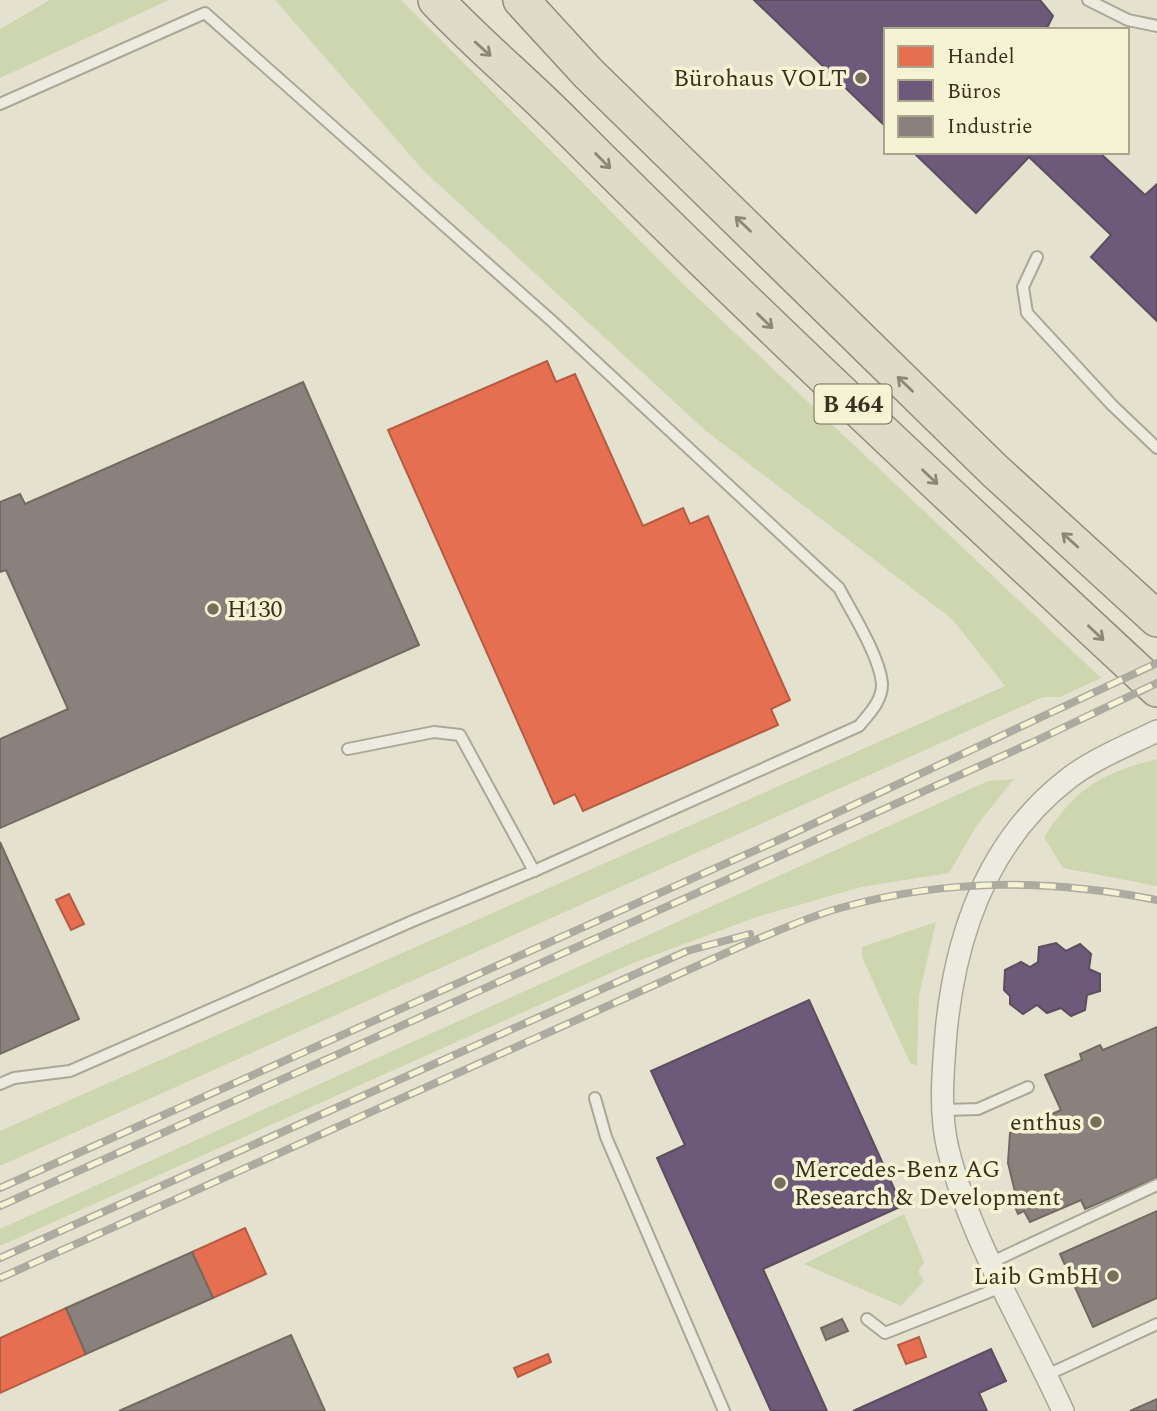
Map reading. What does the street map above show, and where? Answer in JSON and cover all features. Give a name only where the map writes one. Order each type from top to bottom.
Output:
[{"type":"highway","name":"B 464","points":[[436,0],[476,43],[555,113],[695,253],[1157,689]]},
{"type":"highway","name":"B 464","points":[[521,0],[588,73],[984,461],[1157,619]]},
{"type":"street","points":[[1063,1411],[992,1262],[948,1149],[943,1075],[950,989],[960,948],[983,884],[1008,842],[1036,809],[1069,778],[1152,733]]},
{"type":"lane","points":[[1088,0],[1128,20],[1157,26]]},
{"type":"lane","points":[[0,104],[205,13],[553,322],[839,588],[866,636],[882,684],[875,708],[859,726],[534,872],[415,920],[70,1071],[14,1078],[0,1084]]},
{"type":"lane","points":[[1037,257],[1023,287],[1027,313],[1157,448]]},
{"type":"lane","points":[[348,749],[434,732],[460,735],[534,872]]},
{"type":"lane","points":[[944,1110],[978,1109],[1028,1087]]},
{"type":"lane","points":[[595,1098],[606,1137],[724,1411]]},
{"type":"lane","points":[[992,1262],[1157,1185]]},
{"type":"lane","points":[[867,1319],[885,1333],[1004,1286]]},
{"type":"lane","points":[[1047,1375],[1157,1324]]},
{"type":"green space","points":[[50,0],[169,0],[0,78],[0,29]]},
{"type":"green space","points":[[275,0],[401,0],[682,283],[1101,678],[1060,697],[1043,697],[0,1166],[0,1131],[1005,686],[952,619],[706,431],[424,171]]},
{"type":"green space","points":[[1157,759],[1157,886],[1063,868],[1044,837],[1068,806],[1079,794],[1105,777]]},
{"type":"green space","points":[[1014,779],[977,825],[949,873],[861,887],[757,917],[633,963],[0,1246],[0,1229],[988,781]]},
{"type":"green space","points":[[936,922],[919,995],[917,1066],[910,1063],[862,957],[862,947]]},
{"type":"green space","points":[[904,1214],[924,1262],[918,1271],[924,1281],[901,1306],[804,1264]]},
{"type":"building: Handel","points":[[547,361],[556,382],[575,374],[643,526],[683,508],[690,524],[708,516],[790,700],[771,709],[778,725],[583,811],[575,794],[554,804],[388,430]]},
{"type":"building: Handel","points":[[69,894],[84,924],[71,930],[56,900]]},
{"type":"building: Handel","points":[[245,1228],[266,1274],[213,1298],[192,1252]]},
{"type":"building: Handel","points":[[66,1308],[86,1354],[0,1393],[0,1338]]},
{"type":"building: Handel","points":[[919,1337],[926,1357],[906,1364],[898,1345]]},
{"type":"building: Handel","points":[[548,1354],[551,1362],[518,1377],[514,1368]]},
{"type":"building: Büros","name":"Bürohaus VOLT","points":[[754,0],[1040,0],[1053,16],[1047,28],[884,28],[884,125]]},
{"type":"building: Büros","points":[[915,154],[1101,154],[1145,195],[1157,184],[1157,321],[1091,257],[1111,235],[1029,157],[976,213]]},
{"type":"building: Büros","points":[[1056,943],[1066,951],[1080,944],[1091,954],[1089,969],[1100,974],[1100,991],[1087,995],[1085,1010],[1071,1016],[1061,1008],[1047,1013],[1037,1005],[1023,1014],[1010,1004],[1010,996],[1004,990],[1005,970],[1021,962],[1030,967],[1038,962],[1039,947]]},
{"type":"building: Büros","name":"Mercedes-Benz AG Research & Development","points":[[809,1000],[902,1206],[763,1269],[827,1411],[771,1411],[657,1158],[685,1145],[651,1071]]},
{"type":"building: Büros","points":[[991,1349],[1006,1381],[979,1393],[987,1411],[853,1411]]},
{"type":"building: Industrie","name":"H130","points":[[303,382],[419,645],[0,828],[0,739],[68,709],[6,570],[0,572],[0,502],[20,494],[25,504]]},
{"type":"building: Industrie","points":[[0,842],[79,1019],[0,1054]]},
{"type":"building: Industrie","name":"enthus","points":[[1157,1027],[1157,1178],[1085,1209],[1081,1200],[1030,1222],[1024,1211],[1018,1214],[1010,1195],[1015,1192],[1008,1163],[1010,1133],[1061,1110],[1045,1075],[1082,1060],[1080,1054],[1100,1045],[1103,1050]]},
{"type":"building: Industrie","name":"Laib GmbH","points":[[1157,1211],[1157,1298],[1093,1327],[1060,1254]]},
{"type":"building: Industrie","points":[[192,1252],[213,1298],[86,1354],[66,1308]]},
{"type":"building: Industrie","points":[[842,1319],[848,1331],[826,1340],[821,1328]]},
{"type":"building: Industrie","points":[[291,1335],[325,1411],[119,1411]]},
{"type":"building: Industrie","points":[[1157,1399],[1157,1411],[1130,1411]]},
{"type":"railway","points":[[0,1188],[785,837],[1157,663]]},
{"type":"railway","points":[[0,1206],[1031,743],[1157,683]]},
{"type":"railway","points":[[0,1278],[755,940],[829,911],[920,891],[998,885],[1077,888],[1157,900]]},
{"type":"railway","points":[[0,1258],[687,951],[750,934]]},
{"type":"place","name":"Bürohaus VOLT","points":[[861,78]]},
{"type":"place","name":"H130","points":[[213,609]]},
{"type":"place","name":"enthus","points":[[1096,1122]]},
{"type":"place","name":"Mercedes-Benz AG Research & Development","points":[[780,1183]]},
{"type":"place","name":"Laib GmbH","points":[[1113,1276]]}]
